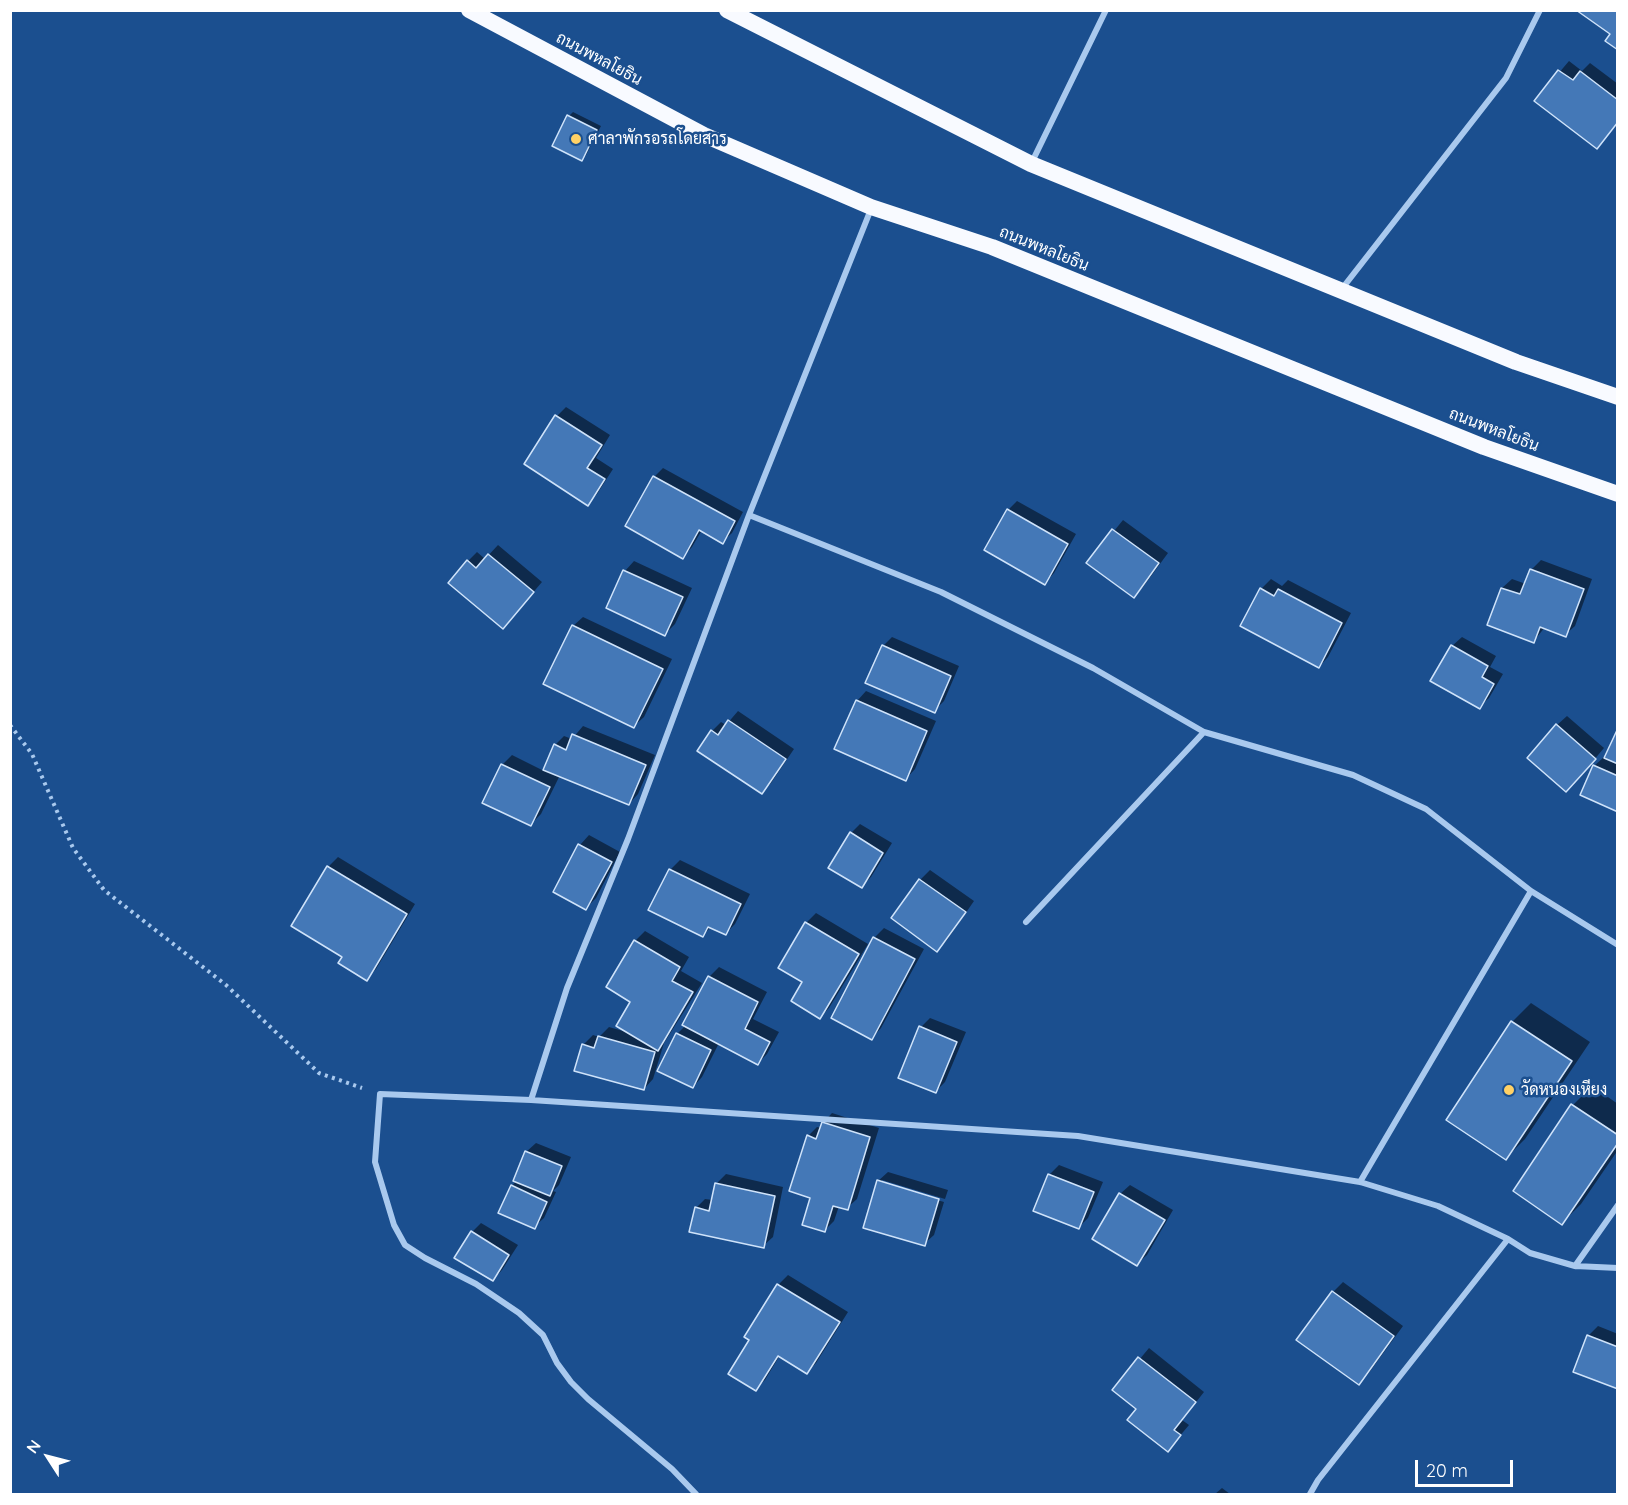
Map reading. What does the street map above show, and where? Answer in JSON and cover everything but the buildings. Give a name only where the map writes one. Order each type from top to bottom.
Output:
[{"type":"highway","name":"ถนนพหลโยธิน","points":[[469,10],[704,135],[871,207],[992,247],[1484,447],[1617,494]]},
{"type":"highway","points":[[727,10],[1031,164],[1516,362],[1617,397]]},
{"type":"street","points":[[1031,164],[1106,10]]},
{"type":"street","points":[[1340,290],[1506,78],[1540,10]]},
{"type":"street","points":[[531,1100],[567,988],[628,839],[749,515],[871,207]]},
{"type":"street","points":[[749,515],[941,592],[1093,668],[1204,732],[1353,775],[1426,808],[1532,891],[1617,945]]},
{"type":"street","points":[[1026,922],[1204,732]]},
{"type":"street","points":[[1360,1182],[1532,891]]},
{"type":"street","points":[[696,1494],[672,1469],[588,1400],[556,1363],[543,1335],[519,1313],[476,1284],[405,1245],[394,1225],[375,1162],[380,1094],[531,1100],[1078,1136],[1360,1182],[1438,1206],[1508,1239],[1530,1253],[1575,1266],[1617,1268]]},
{"type":"street","points":[[1575,1266],[1617,1205]]},
{"type":"street","points":[[1310,1494],[1318,1480],[1508,1239]]},
{"type":"path","points":[[10,725],[32,754],[73,848],[104,890],[226,986],[319,1073],[380,1094]]},
{"type":"place","name":"ศาลาพักรอรถโดยสาร","points":[[576,139]]},
{"type":"place","name":"วัดหนองเหียง","points":[[1509,1090]]}]
